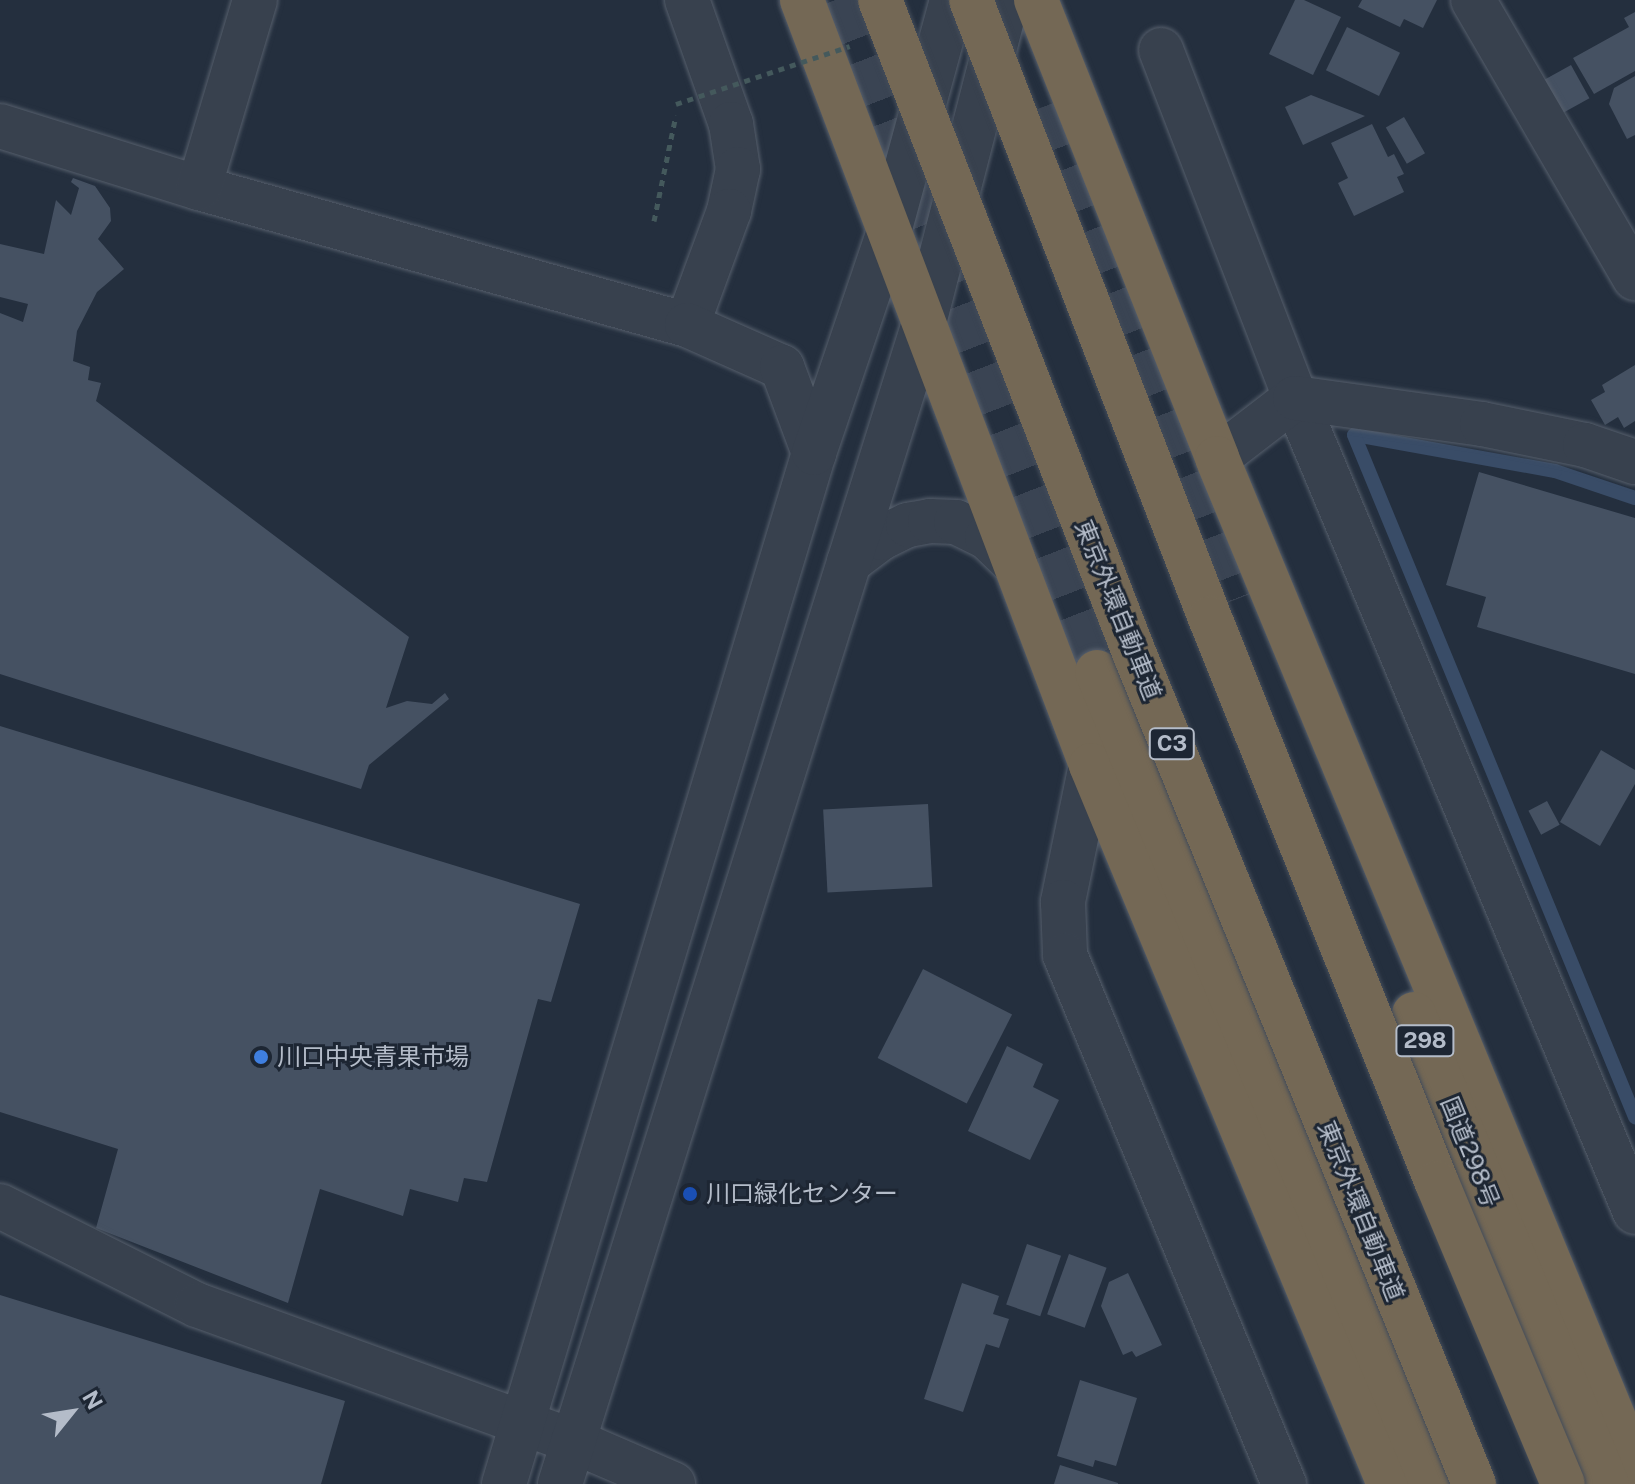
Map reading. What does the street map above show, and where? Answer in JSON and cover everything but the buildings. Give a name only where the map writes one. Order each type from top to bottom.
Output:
[{"type":"highway","points":[[802,0],[1091,765],[1389,1484]]},
{"type":"highway","name":"東京外環自動車道","points":[[880,0],[1141,669],[1474,1484]]},
{"type":"highway","points":[[971,0],[1210,618],[1437,1183],[1563,1484]]},
{"type":"highway","points":[[1036,0],[1217,458],[1635,1469]]},
{"type":"highway","name":"国道298号","points":[[1244,596],[1607,1484]]},
{"type":"highway","points":[[1097,672],[1432,1484]]},
{"type":"street","points":[[199,188],[255,0]]},
{"type":"street","points":[[687,0],[731,124],[738,169],[729,211],[687,325]]},
{"type":"street","points":[[504,1484],[814,453],[889,232],[952,0]]},
{"type":"street","points":[[560,1484],[924,323],[1007,0]]},
{"type":"street","points":[[1473,0],[1635,278]]},
{"type":"street","points":[[1161,50],[1295,398],[1635,1212]]},
{"type":"street","points":[[0,126],[199,188],[687,325],[782,367],[814,453]]},
{"type":"street","points":[[1217,458],[1295,398],[1482,424],[1585,445],[1635,462]]},
{"type":"street","points":[[849,562],[881,538],[908,525],[930,521],[956,522],[987,537],[1016,565]]},
{"type":"street","points":[[1091,765],[1063,902],[1065,955],[1284,1484]]},
{"type":"street","points":[[0,1206],[197,1305],[524,1422],[673,1484]]},
{"type":"path","points":[[654,221],[676,129],[676,104],[853,45]]},
{"type":"waterway","points":[[1635,498],[1555,471],[1354,435],[1635,1117]]},
{"type":"tunnel","points":[[835,0],[1097,672]]},
{"type":"tunnel","points":[[1053,103],[1244,596]]},
{"type":"place","name":"川口中央青果市場","points":[[261,1057]]},
{"type":"place","name":"川口緑化センター","points":[[690,1194]]}]
